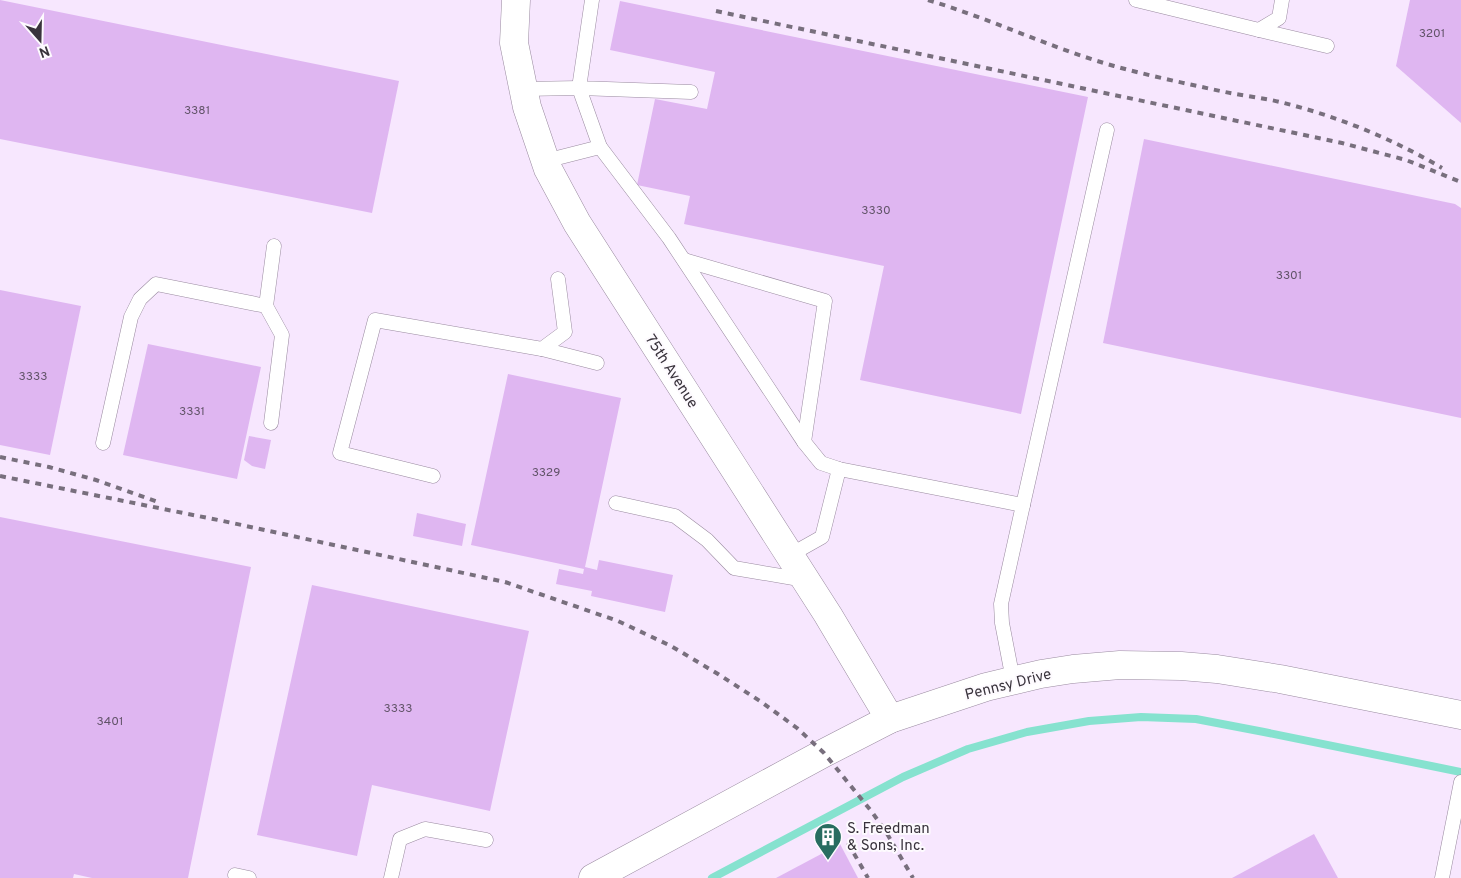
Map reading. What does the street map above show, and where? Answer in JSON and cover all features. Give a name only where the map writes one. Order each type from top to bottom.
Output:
[{"type":"main road","name":"75th Avenue","points":[[516,0],[514,42],[527,107],[548,169],[577,223],[806,580],[890,719]]},
{"type":"main road","name":"Pennsy Drive","points":[[593,878],[890,719],[1013,680],[1099,666],[1181,666],[1218,669],[1280,679],[1461,715]]},
{"type":"lane","points":[[592,0],[579,88],[600,147],[670,238],[804,442],[821,463],[839,469],[1023,505]]},
{"type":"lane","points":[[1136,0],[1327,46]]},
{"type":"lane","points":[[1259,30],[1279,18],[1282,0]]},
{"type":"lane","points":[[524,89],[579,88],[691,92]]},
{"type":"lane","points":[[1013,680],[1002,623],[1001,604],[1107,130]]},
{"type":"lane","points":[[545,161],[600,147]]},
{"type":"lane","points":[[271,423],[282,335],[266,306],[274,246]]},
{"type":"lane","points":[[684,260],[825,301],[804,442]]},
{"type":"lane","points":[[542,349],[565,332],[558,279]]},
{"type":"lane","points":[[103,442],[131,317],[140,299],[156,284],[266,306]]},
{"type":"lane","points":[[432,476],[340,453],[375,320],[542,349],[597,363]]},
{"type":"lane","points":[[790,555],[822,537],[839,469]]},
{"type":"lane","points":[[616,503],[675,516],[707,540],[734,568],[806,580]]},
{"type":"lane","points":[[1442,878],[1457,822],[1458,796],[1461,782]]},
{"type":"lane","points":[[390,878],[400,839],[425,829],[486,840]]},
{"type":"building","points":[[0,0],[399,81],[372,213],[0,139]]},
{"type":"building","points":[[1410,0],[1461,0],[1461,123],[1396,66]]},
{"type":"building","points":[[620,1],[1088,97],[1021,414],[860,380],[884,266],[684,224],[690,196],[637,185],[655,99],[707,109],[715,72],[610,50]]},
{"type":"building","points":[[1144,139],[1455,204],[1461,208],[1461,418],[1103,343]]},
{"type":"building","points":[[0,290],[81,306],[50,455],[0,445]]},
{"type":"building","points":[[148,344],[261,367],[237,479],[123,455]]},
{"type":"building","points":[[508,374],[621,398],[585,567],[597,570],[599,560],[673,575],[665,612],[591,596],[592,591],[556,584],[559,569],[583,574],[584,569],[471,545]]},
{"type":"building","points":[[249,436],[271,440],[265,469],[252,466],[244,460]]},
{"type":"building","points":[[417,513],[466,524],[462,546],[413,536]]},
{"type":"building","points":[[0,517],[251,567],[188,878],[92,878],[74,874],[73,878],[0,878]]},
{"type":"building","points":[[312,585],[529,631],[490,811],[372,785],[357,856],[257,835]]},
{"type":"building","points":[[1314,834],[1338,878],[1232,878]]},
{"type":"building","name":"S. Freedman & Sons, Inc.","points":[[840,844],[858,878],[776,878]]},
{"type":"waterway","points":[[712,878],[903,777],[968,749],[1027,732],[1089,721],[1141,717],[1196,719],[1461,772]]},
{"type":"railway","points":[[928,0],[1067,51],[1114,66],[1155,77],[1277,101],[1325,115],[1385,138],[1442,168]]},
{"type":"railway","points":[[716,11],[1342,143],[1406,160],[1461,182]]},
{"type":"railway","points":[[0,457],[49,467],[96,480],[158,502]]},
{"type":"railway","points":[[0,476],[223,521],[505,582],[618,621],[671,646],[718,674],[797,728],[824,753],[872,812],[913,878]]},
{"type":"railway","points":[[848,843],[868,878]]},
{"type":"place","name":"S. Freedman & Sons, Inc.","points":[[828,861]]}]
